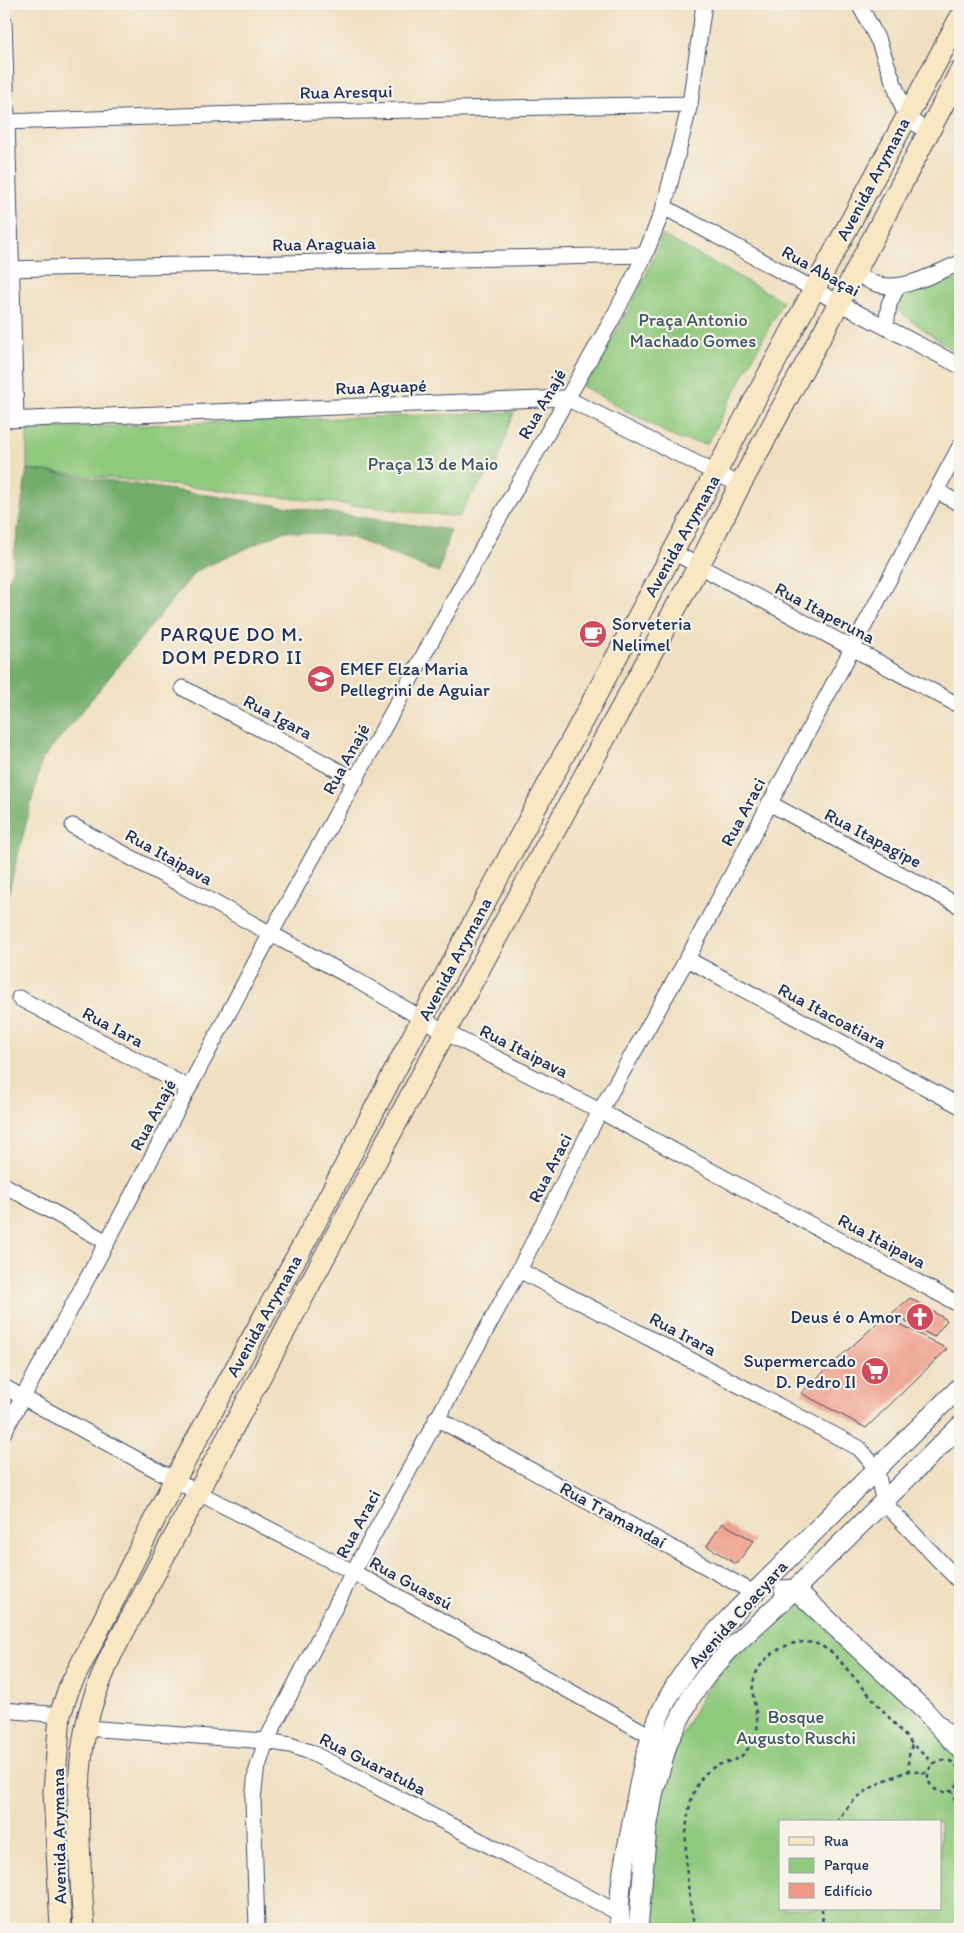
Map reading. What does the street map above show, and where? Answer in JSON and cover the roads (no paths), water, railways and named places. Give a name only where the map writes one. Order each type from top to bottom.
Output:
[{"type":"main road","name":"Avenida Arymana","points":[[61,1929],[54,1791],[60,1714],[69,1688],[175,1479],[327,1200],[423,1017],[673,552],[816,290],[960,18]]},
{"type":"main road","name":"Avenida Arymana","points":[[84,1929],[79,1831],[80,1782],[86,1728],[95,1695],[111,1656],[197,1492],[698,567],[960,72]]},
{"type":"street","name":"Rua Anajé","points":[[4,1432],[271,933],[494,527],[614,316],[645,255],[664,207],[690,104],[704,4]]},
{"type":"street","points":[[859,4],[879,42],[906,117],[928,132]]},
{"type":"street","points":[[4,21],[10,420]]},
{"type":"street","name":"Rua Aresqui","points":[[6,122],[272,113],[690,104]]},
{"type":"street","name":"Rua Abaçai","points":[[664,207],[839,303],[960,366]]},
{"type":"street","name":"Rua Araguaia","points":[[8,269],[645,255]]},
{"type":"street","points":[[854,272],[873,282],[898,286],[916,281],[960,262]]},
{"type":"street","points":[[886,327],[889,304],[898,286]]},
{"type":"street","name":"Rua Aguapé","points":[[10,420],[566,398],[740,485]]},
{"type":"street","name":"Rua Araci","points":[[257,1929],[253,1799],[256,1773],[266,1741],[353,1572],[519,1270],[600,1111],[686,959],[960,446]]},
{"type":"street","points":[[937,491],[960,504]]},
{"type":"street","name":"Rua Itaperuna","points":[[673,552],[960,706]]},
{"type":"street","name":"Rua Igara","points":[[183,688],[356,780]]},
{"type":"street","name":"Rua Itapagipe","points":[[769,803],[960,906]]},
{"type":"street","name":"Rua Itaipava","points":[[73,826],[423,1017],[445,1032],[600,1111],[960,1305]]},
{"type":"street","name":"Rua Itacoatiara","points":[[686,959],[960,1106]]},
{"type":"street","name":"Rua Iara","points":[[19,998],[189,1088]]},
{"type":"street","points":[[4,1185],[107,1242]]},
{"type":"street","name":"Rua Irara","points":[[519,1270],[859,1448],[876,1468]]},
{"type":"street","name":"Rua Guassú","points":[[4,1387],[197,1492],[353,1572],[659,1739]]},
{"type":"street","name":"Avenida Coacyara","points":[[638,1929],[647,1829],[659,1739],[668,1698],[702,1648],[876,1468],[960,1387]]},
{"type":"street","name":"Rua Tramandaí","points":[[436,1418],[754,1593]]},
{"type":"street","name":"Avenida Coacyara","points":[[620,1921],[629,1839],[643,1765],[659,1739],[706,1676],[729,1650],[796,1589],[960,1426]]},
{"type":"street","points":[[876,1468],[884,1502],[960,1582]]},
{"type":"street","points":[[754,1593],[796,1589],[925,1711],[960,1749]]},
{"type":"street","points":[[4,1710],[60,1714]]},
{"type":"street","name":"Rua Guaratuba","points":[[86,1728],[266,1741],[290,1745],[310,1752],[620,1921]]},
{"type":"place","name":"Sorveteria Nelimel","points":[[593,634]]},
{"type":"place","name":"EMEF Elza Maria Pellegrini de Aguiar","points":[[321,679]]},
{"type":"place","name":"Deus é o Amor","points":[[920,1317]]},
{"type":"place","name":"Supermercado D. Pedro II","points":[[875,1371]]},
{"type":"district","name":"PARQUE DO M. DOM PEDRO II","points":[[232,646]]},
{"type":"park label","name":"Praça Antonio Machado Gomes","points":[[693,330]]},
{"type":"park label","name":"Praça 13 de Maio","points":[[433,464]]},
{"type":"park label","name":"Bosque Augusto Ruschi","points":[[796,1727]]}]
